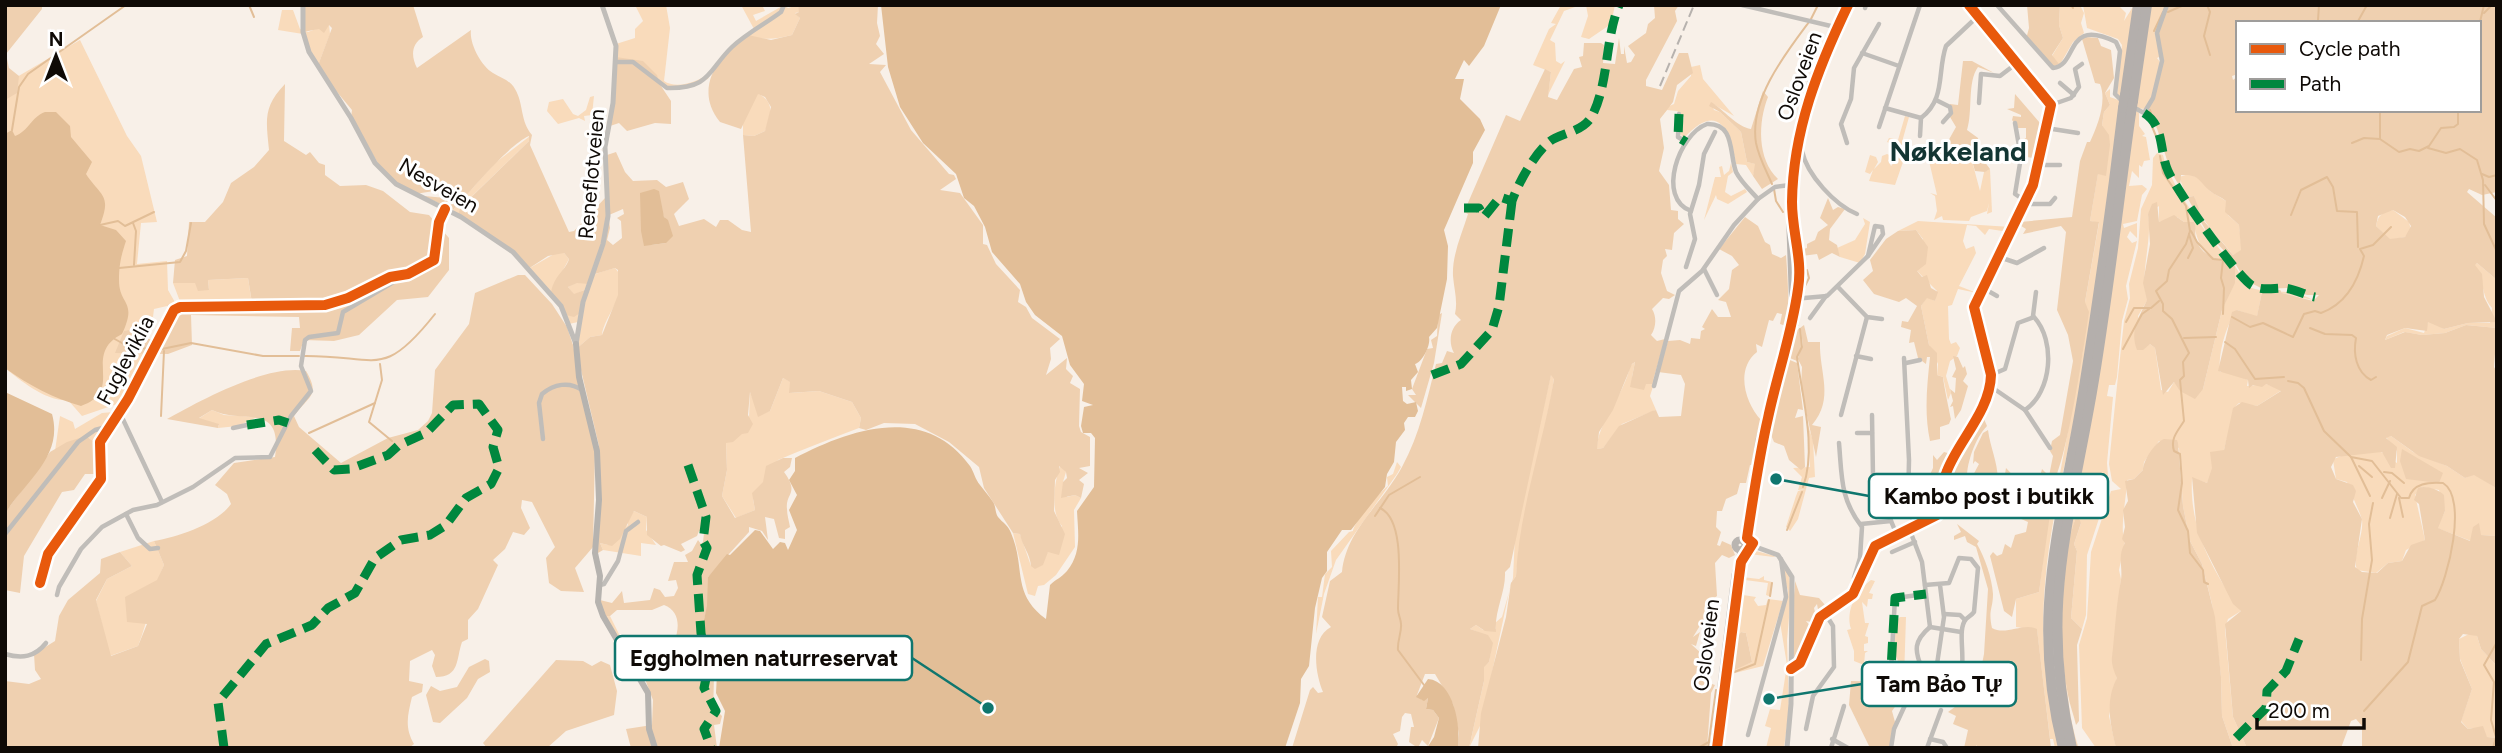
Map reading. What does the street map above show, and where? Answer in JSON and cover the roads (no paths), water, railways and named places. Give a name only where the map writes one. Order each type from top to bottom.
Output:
[{"type":"highway","points":[[2129,98],[2137,5]]},
{"type":"highway","points":[[2063,748],[2048,663],[2048,581],[2084,388],[2129,98],[2147,5]]},
{"type":"highway","points":[[2072,748],[2057,667],[2058,576],[2092,389],[2127,111]]},
{"type":"main road","name":"Osloveien","points":[[1713,748],[1742,545],[1763,424],[1789,333],[1793,299],[1790,185],[1798,125],[1811,81],[1846,5]]},
{"type":"main road","name":"Nesveien","points":[[576,344],[579,377],[597,451],[599,500],[594,553],[600,585],[598,602],[603,616],[648,693],[650,731],[655,748]]},
{"type":"street","name":"Nesveien","points":[[303,5],[303,32],[309,52],[351,118],[375,163],[396,184],[493,236],[513,252],[552,293],[569,324],[576,344]]},
{"type":"street","name":"Reneflotveien","points":[[576,344],[579,322],[606,227],[605,148],[616,62],[615,38],[602,5]]},
{"type":"street","points":[[616,62],[634,62],[667,88],[702,80],[710,77],[731,48],[781,12],[784,5]]},
{"type":"street","points":[[1742,5],[1835,27]]},
{"type":"street","points":[[1879,127],[1920,5]]},
{"type":"street","points":[[1969,5],[2051,105]]},
{"type":"street","points":[[1997,5],[2053,68],[2061,65],[2073,45],[2083,37],[2096,35],[2116,42],[2120,51],[2115,94],[2144,113],[2153,98],[2162,60],[2157,33],[2167,5]]},
{"type":"street","points":[[1920,136],[1921,118],[1936,100],[1942,84],[1942,67],[1948,43],[1978,16]]},
{"type":"street","points":[[1847,143],[1841,124],[1851,99],[1854,68],[1879,24]]},
{"type":"street","points":[[1862,53],[1899,66]]},
{"type":"street","points":[[1979,103],[1981,74],[2000,76],[2017,63]]},
{"type":"street","points":[[2051,105],[2074,95],[2079,87],[2075,69],[2082,64]]},
{"type":"street","points":[[2060,83],[2074,95]]},
{"type":"street","points":[[1936,100],[1950,107],[1951,113],[1943,122]]},
{"type":"street","points":[[1791,669],[1800,663],[1813,629],[1825,612],[1851,597],[1872,550],[1896,533],[1933,519],[1938,513],[1949,467],[1970,434],[1990,386],[1991,375],[1974,313],[1983,288],[2025,204],[2039,165],[2051,105]]},
{"type":"street","points":[[1885,108],[1921,118]]},
{"type":"street","points":[[1679,114],[1678,137],[1686,142]]},
{"type":"street","points":[[2015,123],[2021,159],[2015,194],[2025,204],[2050,204],[2055,198]]},
{"type":"street","points":[[1690,211],[1679,203],[1674,172],[1677,156],[1686,142],[1703,125],[1721,127],[1729,139],[1737,173],[1758,199]]},
{"type":"street","points":[[1798,125],[1804,129],[1802,152],[1826,193],[1835,202],[1857,214]]},
{"type":"street","points":[[2046,128],[2078,133]]},
{"type":"street","points":[[1686,267],[1695,239],[1689,219],[1690,211],[1699,185],[1704,153],[1715,132]]},
{"type":"street","points":[[2039,165],[2060,165]]},
{"type":"street","points":[[1654,386],[1678,294],[1704,269],[1734,225],[1758,199],[1775,187],[1790,185]]},
{"type":"street","name":"Fugleviklia","points":[[57,595],[81,549],[99,530],[126,514],[162,502],[197,484],[235,458],[270,457],[291,416],[310,392],[311,385],[301,368],[303,342],[309,337],[338,333],[343,312],[436,257],[439,222],[445,209]]},
{"type":"street","points":[[1810,318],[1827,296],[1868,256],[1883,234],[1879,226],[1872,230],[1868,256]]},
{"type":"street","points":[[1998,257],[2017,263],[2045,248]]},
{"type":"street","points":[[1704,269],[1717,295]]},
{"type":"street","name":"Fugleviklia","points":[[40,583],[48,554],[101,479],[99,445],[118,410],[128,399],[177,308],[322,306],[348,298],[384,280],[408,274]]},
{"type":"street","points":[[1838,287],[1867,317],[1882,319]]},
{"type":"street","points":[[1983,288],[1997,296]]},
{"type":"street","points":[[2025,410],[2040,397],[2048,359],[2043,332],[2033,316],[2036,292]]},
{"type":"street","points":[[1793,299],[1827,296]]},
{"type":"street","points":[[348,298],[359,303]]},
{"type":"street","points":[[1991,375],[2005,369],[2018,323],[2033,316]]},
{"type":"street","points":[[1841,415],[1867,317]]},
{"type":"street","points":[[569,324],[579,322]]},
{"type":"street","points":[[1856,356],[1871,359]]},
{"type":"street","points":[[1920,360],[1905,360],[1908,502],[1925,586],[1930,627],[1917,644],[1917,661],[1922,672],[1922,681]]},
{"type":"street","points":[[573,385],[579,377]]},
{"type":"street","points":[[543,439],[539,403],[542,394],[553,386],[573,385],[583,391]]},
{"type":"street","points":[[1990,386],[2025,410],[2050,448]]},
{"type":"street","name":"Fugleviklia","points":[[118,410],[162,502]]},
{"type":"street","points":[[1872,415],[1873,477],[1896,533]]},
{"type":"street","points":[[233,428],[247,425]]},
{"type":"street","name":"Fugleviklia","points":[[5,534],[17,516],[44,489],[78,442],[95,430],[111,426]]},
{"type":"street","points":[[1857,433],[1872,433]]},
{"type":"street","points":[[1839,443],[1840,479],[1855,519],[1861,524],[1891,521]]},
{"type":"street","points":[[126,514],[142,543],[152,549],[158,548]]},
{"type":"street","points":[[600,585],[604,584],[618,561],[626,531],[638,522]]},
{"type":"street","points":[[1854,578],[1860,558],[1861,524]]},
{"type":"street","points":[[1892,552],[1915,542]]},
{"type":"street","points":[[1742,545],[1765,549],[1781,559],[1793,580],[1787,748]]},
{"type":"street","points":[[1925,586],[1950,581],[1957,559],[1969,558],[1975,562],[1979,579],[1974,611],[1965,620],[1961,632],[1964,667],[1951,693]]},
{"type":"street","points":[[1748,735],[1786,597],[1781,559]]},
{"type":"street","points":[[1940,585],[1944,614],[1937,673],[1956,685]]},
{"type":"street","points":[[1890,687],[1895,598],[1926,594]]},
{"type":"street","points":[[1806,730],[1813,696],[1834,667],[1833,626],[1825,612]]},
{"type":"street","points":[[1944,614],[1960,615],[1965,620]]},
{"type":"street","points":[[1930,627],[1961,632]]},
{"type":"street","points":[[5,653],[29,656],[37,653],[46,643]]},
{"type":"street","points":[[1891,748],[1894,729],[1906,703]]},
{"type":"street","points":[[1830,748],[1844,706]]},
{"type":"street","points":[[1927,748],[1941,710]]},
{"type":"street","points":[[1930,739],[1946,746],[1948,738]]},
{"type":"street","points":[[1832,739],[1848,748]]},
{"type":"waterway","points":[[12,130],[19,87],[28,74],[126,5]]},
{"type":"waterway","points":[[249,5],[254,17]]},
{"type":"waterway","points":[[1811,19],[1818,5]]},
{"type":"waterway","points":[[2168,12],[2184,5]]},
{"type":"waterway","points":[[2207,5],[2210,12],[2204,36],[2210,55]]},
{"type":"waterway","points":[[2216,5],[2221,5]]},
{"type":"waterway","points":[[2318,20],[2319,5]]},
{"type":"waterway","points":[[2358,21],[2367,5]]},
{"type":"waterway","points":[[2480,21],[2484,5]]},
{"type":"waterway","points":[[2484,13],[2492,5]]},
{"type":"waterway","points":[[2154,31],[2163,12]]},
{"type":"waterway","points":[[1772,184],[1756,143],[1758,110],[1771,78],[1809,22]]},
{"type":"waterway","points":[[2380,112],[2380,139],[2399,152],[2410,149],[2419,151],[2429,146],[2441,128],[2458,124],[2458,112]]},
{"type":"waterway","points":[[2149,119],[2160,146]]},
{"type":"waterway","points":[[2352,143],[2364,138],[2380,139]]},
{"type":"waterway","points":[[2428,148],[2446,153],[2460,149],[2477,160],[2483,180],[2484,224],[2497,252]]},
{"type":"waterway","points":[[2160,156],[2163,173],[2186,206],[2190,231],[2186,244],[2169,270],[2167,281],[2156,291],[2163,304],[2163,311],[2172,319],[2189,353],[2183,362],[2184,376],[2180,380],[2184,421],[2173,442],[2174,451],[2180,454],[2182,483],[2178,510],[2188,531],[2190,553],[2203,570],[2204,582],[2208,584]]},
{"type":"waterway","points":[[2482,174],[2489,177],[2497,175]]},
{"type":"waterway","points":[[2291,215],[2301,190],[2327,177],[2333,187],[2337,211],[2357,212],[2358,247]]},
{"type":"waterway","points":[[2485,185],[2497,201]]},
{"type":"waterway","points":[[1774,189],[1776,201],[1783,212]]},
{"type":"waterway","points":[[100,225],[118,221],[125,226],[154,212]]},
{"type":"waterway","points":[[133,223],[136,231],[134,265]]},
{"type":"waterway","points":[[119,268],[180,262],[186,251],[191,223]]},
{"type":"waterway","points":[[2232,317],[2250,327],[2263,323],[2293,337],[2304,314],[2315,311],[2321,313],[2344,298],[2361,266],[2364,256],[2360,249],[2373,245],[2391,227]]},
{"type":"waterway","points":[[2191,231],[2213,259],[2223,260],[2223,314]]},
{"type":"waterway","points":[[2188,258],[2193,248],[2189,234]]},
{"type":"waterway","points":[[1794,241],[1796,255]]},
{"type":"waterway","points":[[1799,260],[1804,267]]},
{"type":"waterway","points":[[1801,294],[1809,278],[1807,270]]},
{"type":"waterway","points":[[2126,322],[2134,308],[2151,308],[2159,301]]},
{"type":"waterway","points":[[1798,325],[1799,305]]},
{"type":"waterway","points":[[2123,349],[2142,314],[2149,309]]},
{"type":"waterway","points":[[303,356],[364,360],[390,356],[403,349],[435,314]]},
{"type":"waterway","points":[[2310,328],[2325,334],[2352,335],[2356,338],[2355,356],[2359,367],[2371,380],[2376,377]]},
{"type":"waterway","points":[[1800,329],[1802,347],[1797,357],[1809,439],[1809,456],[1803,487]]},
{"type":"waterway","points":[[2184,338],[2216,337]]},
{"type":"waterway","points":[[113,338],[129,347],[151,349]]},
{"type":"waterway","points":[[2225,342],[2235,349],[2255,379],[2284,377]]},
{"type":"waterway","points":[[157,350],[191,343],[263,356],[299,356]]},
{"type":"waterway","points":[[161,416],[164,351]]},
{"type":"waterway","points":[[380,364],[382,380],[369,422],[392,441]]},
{"type":"waterway","points":[[2288,381],[2298,383],[2304,388],[2324,431],[2351,457],[2372,461],[2401,498],[2409,498],[2414,489],[2422,484],[2443,483],[2450,492],[2454,505],[2453,540],[2440,590],[2435,600],[2422,606],[2408,662],[2364,711]]},
{"type":"waterway","points":[[309,433],[375,403]]},
{"type":"waterway","points":[[2351,457],[2370,496]]},
{"type":"waterway","points":[[2359,466],[2372,477]]},
{"type":"waterway","points":[[2384,472],[2392,473],[2404,483]]},
{"type":"waterway","points":[[1375,516],[1389,495],[1420,477]]},
{"type":"waterway","points":[[2382,498],[2390,481]]},
{"type":"waterway","points":[[1787,530],[1802,492]]},
{"type":"waterway","points":[[2390,518],[2397,494]]},
{"type":"waterway","points":[[2399,498],[2403,517]]},
{"type":"waterway","points":[[2361,660],[2362,619],[2372,560],[2369,524],[2373,503]]},
{"type":"waterway","points":[[1380,508],[1394,525],[1399,554],[1398,609],[1401,627],[1398,650],[1424,685]]},
{"type":"waterway","points":[[1770,596],[1772,583]]},
{"type":"waterway","points":[[1729,674],[1755,664],[1769,600]]},
{"type":"waterway","points":[[2493,748],[2496,737],[2491,720],[2494,682],[2484,665],[2497,642]]},
{"type":"waterway","points":[[1708,748],[1716,690]]},
{"type":"waterway","points":[[1698,748],[1709,742]]},
{"type":"railway","points":[[1660,86],[1694,5]]},
{"type":"place","name":"Kambo post i butikk","points":[[1776,479]]},
{"type":"place","name":"Tam Bảo Tự","points":[[1769,699]]},
{"type":"place","name":"Eggholmen naturreservat","points":[[988,708]]},
{"type":"district","name":"Nøkkeland","points":[[1958,151]]}]
